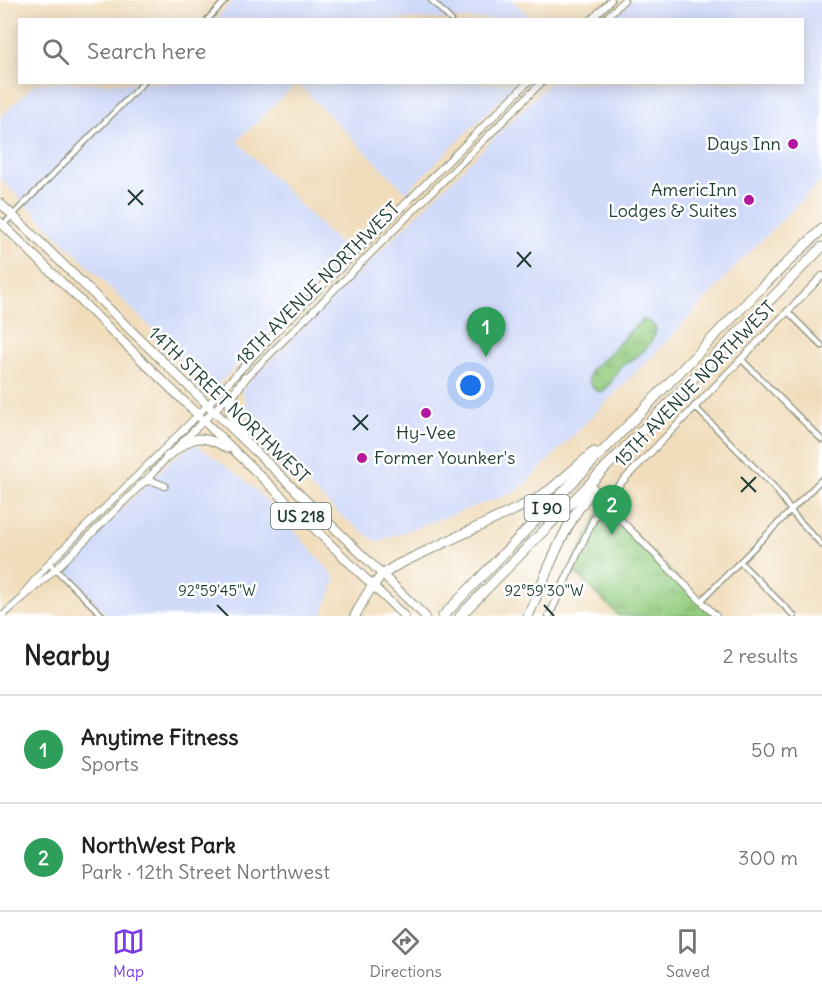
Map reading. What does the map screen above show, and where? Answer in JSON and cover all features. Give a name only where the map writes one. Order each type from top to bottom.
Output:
[{"type":"highway","name":"I 90","points":[[443,616],[822,227]]},
{"type":"highway","name":"I 90","points":[[460,616],[822,249]]},
{"type":"highway","points":[[356,616],[372,585],[382,576],[399,564],[524,505],[551,489],[652,400]]},
{"type":"highway","points":[[528,616],[566,531],[580,506],[663,411]]},
{"type":"main road","name":"US 218","points":[[0,203],[13,215]]},
{"type":"main road","name":"14TH STREET NORTHWEST","points":[[13,215],[424,615]]},
{"type":"main road","name":"14TH STREET NORTHWEST","points":[[2,224],[404,616]]},
{"type":"main road","points":[[245,378],[230,401],[231,417],[267,464]]},
{"type":"main road","points":[[167,457],[190,440],[204,438],[228,449],[257,473]]},
{"type":"street","points":[[209,18],[226,0]]},
{"type":"street","points":[[432,0],[449,18]]},
{"type":"street","points":[[593,18],[611,0]]},
{"type":"street","points":[[606,18],[624,0]]},
{"type":"street","points":[[2,224],[142,84]]},
{"type":"street","name":"18TH AVENUE NORTHWEST","points":[[2,616],[56,569],[148,480],[278,330],[526,84]]},
{"type":"street","name":"18TH AVENUE NORTHWEST","points":[[210,408],[245,378],[540,84]]},
{"type":"street","name":"15TH AVENUE NORTHWEST","points":[[549,616],[586,535],[604,503],[627,475],[822,276]]},
{"type":"street","points":[[787,311],[822,346]]},
{"type":"street","points":[[741,358],[822,440]]},
{"type":"street","points":[[694,406],[776,489],[790,511],[822,545]]},
{"type":"street","name":"18TH AVENUE NORTHWEST","points":[[12,607],[49,563],[151,462],[201,418]]},
{"type":"street","points":[[151,462],[148,468],[148,480],[165,486],[160,479],[159,466]]},
{"type":"street","points":[[701,601],[822,479]]},
{"type":"street","points":[[604,503],[716,616]]},
{"type":"street","points":[[740,562],[794,616]]},
{"type":"street","points":[[49,563],[103,616]]},
{"type":"shaded area","points":[[234,0],[512,0],[531,18],[217,18]]},
{"type":"shaded area","points":[[632,0],[822,0],[822,180],[518,491],[379,541],[374,540],[339,514],[277,456],[252,429],[242,389],[548,84],[804,84],[804,18],[613,18]]},
{"type":"shaded area","points":[[35,84],[296,84],[237,141],[348,253],[213,389],[0,179],[0,118]]},
{"type":"shaded area","points":[[298,84],[516,84],[406,192]]},
{"type":"shaded area","points":[[194,443],[246,481],[279,513],[336,579],[322,616],[108,616],[62,568],[172,459]]},
{"type":"green space","points":[[643,320],[651,323],[656,329],[651,342],[637,357],[620,367],[607,388],[599,392],[594,389],[589,381],[592,369]]},
{"type":"green space","points":[[604,503],[714,616],[619,616],[571,568]]},
{"type":"place","name":"Days Inn","points":[[793,144]]},
{"type":"place","name":"AmericInn Lodges & Suites","points":[[749,200]]},
{"type":"place","name":"Anytime Fitness","points":[[486,357]]},
{"type":"place","name":"Hy-Vee","points":[[426,413]]},
{"type":"place","name":"Former Younker's","points":[[362,458]]},
{"type":"place","name":"NorthWest Park","points":[[612,535]]}]
